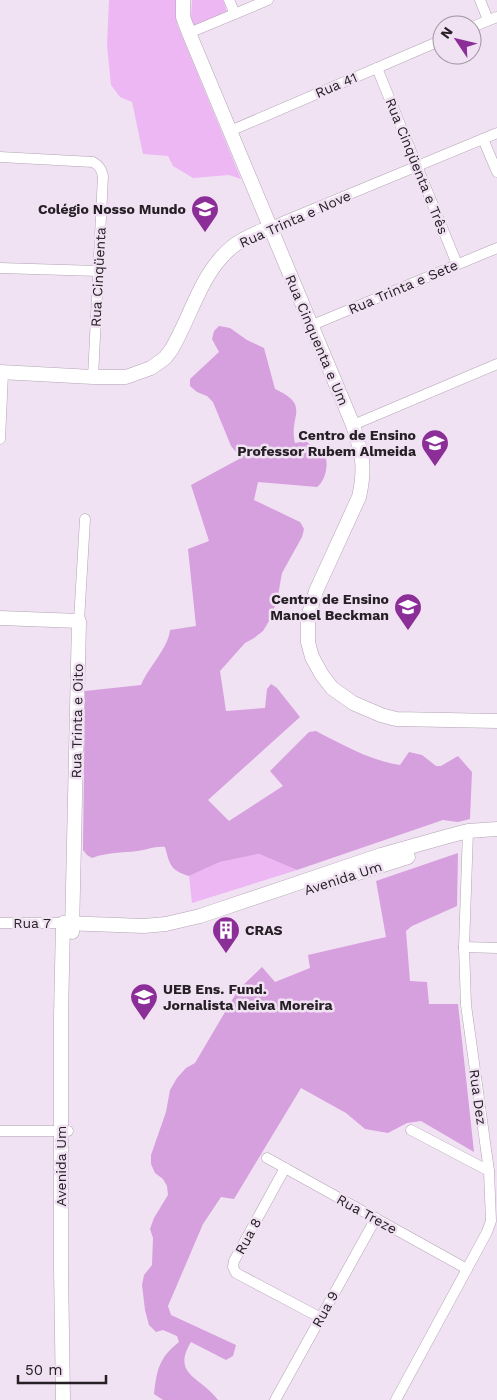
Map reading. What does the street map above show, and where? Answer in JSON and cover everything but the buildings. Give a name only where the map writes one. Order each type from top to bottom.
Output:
[{"type":"street","name":"Rua Cinquenta e Um","points":[[183,0],[183,17],[189,33],[353,425],[364,463],[359,497],[316,591],[308,617],[308,642],[312,657],[332,688],[353,703],[372,712],[396,719],[497,721]]},
{"type":"street","points":[[229,0],[235,14]]},
{"type":"street","points":[[189,33],[268,0]]},
{"type":"street","points":[[480,0],[493,19]]},
{"type":"street","name":"Rua 41","points":[[230,131],[432,44]]},
{"type":"street","name":"Rua Cinqüenta e Três","points":[[377,68],[457,264]]},
{"type":"street","name":"Rua Trinta e Nove","points":[[2,373],[93,378],[136,375],[151,368],[159,363],[171,350],[217,262],[241,240],[497,133]]},
{"type":"street","points":[[483,139],[497,172]]},
{"type":"street","name":"Rua Cinqüenta","points":[[0,157],[93,162],[99,165],[103,176],[93,378]]},
{"type":"street","name":"Rua Trinta e Sete","points":[[310,326],[497,248]]},
{"type":"street","points":[[0,268],[98,272]]},
{"type":"street","points":[[353,425],[497,364]]},
{"type":"street","points":[[0,439],[2,373]]},
{"type":"street","name":"Rua Trinta e Oito","points":[[67,928],[84,519]]},
{"type":"street","points":[[0,618],[79,621]]},
{"type":"street","name":"Avenida Um","points":[[63,1400],[65,1131],[69,1016],[67,928],[166,924],[200,916],[381,855],[497,829]]},
{"type":"street","name":"Avenida Um","points":[[468,834],[497,838]]},
{"type":"street","name":"Rua Dez","points":[[396,1400],[468,1269],[491,1221],[489,1171],[466,1005],[464,947],[468,834]]},
{"type":"street","name":"Rua 7","points":[[0,923],[67,928]]},
{"type":"street","points":[[464,947],[497,948]]},
{"type":"street","points":[[411,1130],[489,1171]]},
{"type":"street","points":[[0,1131],[65,1131]]},
{"type":"street","name":"Avenida Um","points":[[65,1131],[70,1400]]},
{"type":"street","name":"Rua Treze","points":[[267,1158],[468,1269]]},
{"type":"street","name":"Rua 8","points":[[285,1168],[232,1267],[236,1273],[321,1318]]},
{"type":"street","name":"Rua 9","points":[[275,1400],[376,1218]]},
{"type":"shaded area","points":[[109,0],[177,0],[177,24],[241,179],[229,175],[193,178],[173,166],[168,156],[143,154],[132,102],[120,97],[111,85],[107,46]]},
{"type":"shaded area","points":[[192,0],[223,0],[227,12],[194,27],[191,18]]},
{"type":"shaded area","points":[[219,326],[230,328],[247,340],[264,348],[275,389],[286,395],[296,406],[295,443],[306,441],[320,449],[327,462],[323,479],[317,487],[258,482],[254,500],[300,522],[304,529],[302,537],[282,573],[277,601],[269,621],[263,631],[245,643],[220,671],[226,711],[265,708],[267,689],[271,684],[277,688],[300,717],[208,800],[229,821],[283,786],[270,771],[309,732],[316,731],[367,756],[400,765],[409,752],[422,755],[436,766],[441,766],[458,756],[472,772],[470,819],[458,822],[443,820],[297,870],[259,854],[220,862],[189,876],[174,869],[165,847],[92,858],[83,850],[85,691],[141,685],[166,644],[170,630],[196,626],[188,549],[209,541],[191,485],[241,458],[231,446],[213,402],[190,386],[190,379],[219,352],[212,339],[214,331]]},
{"type":"shaded area","points":[[458,853],[457,906],[412,926],[406,931],[410,981],[427,982],[429,1004],[458,1004],[474,1152],[421,1121],[407,1123],[388,1133],[365,1129],[346,1113],[301,1088],[234,1199],[221,1197],[203,1224],[168,1306],[171,1315],[236,1345],[233,1356],[226,1360],[191,1342],[186,1353],[184,1362],[186,1369],[218,1400],[163,1400],[154,1394],[156,1378],[163,1359],[179,1342],[177,1336],[163,1330],[156,1332],[149,1325],[142,1285],[144,1275],[152,1265],[153,1238],[150,1229],[154,1218],[168,1195],[167,1186],[163,1179],[155,1173],[151,1164],[151,1155],[166,1112],[170,1090],[186,1068],[195,1063],[238,990],[262,967],[275,982],[310,968],[308,955],[386,937],[376,881]]},
{"type":"shaded area","points":[[259,854],[297,870],[192,903],[189,876],[220,862]]},
{"type":"place","name":"Colégio Nosso Mundo","points":[[205,233]]},
{"type":"place","name":"Centro de Ensino Professor Rubem Almeida","points":[[435,467]]},
{"type":"place","name":"Centro de Ensino Manoel Beckman","points":[[408,631]]},
{"type":"place","name":"CRAS","points":[[226,954]]},
{"type":"place","name":"UEB Ens. Fund. Jornalista Neiva Moreira","points":[[144,1021]]}]
